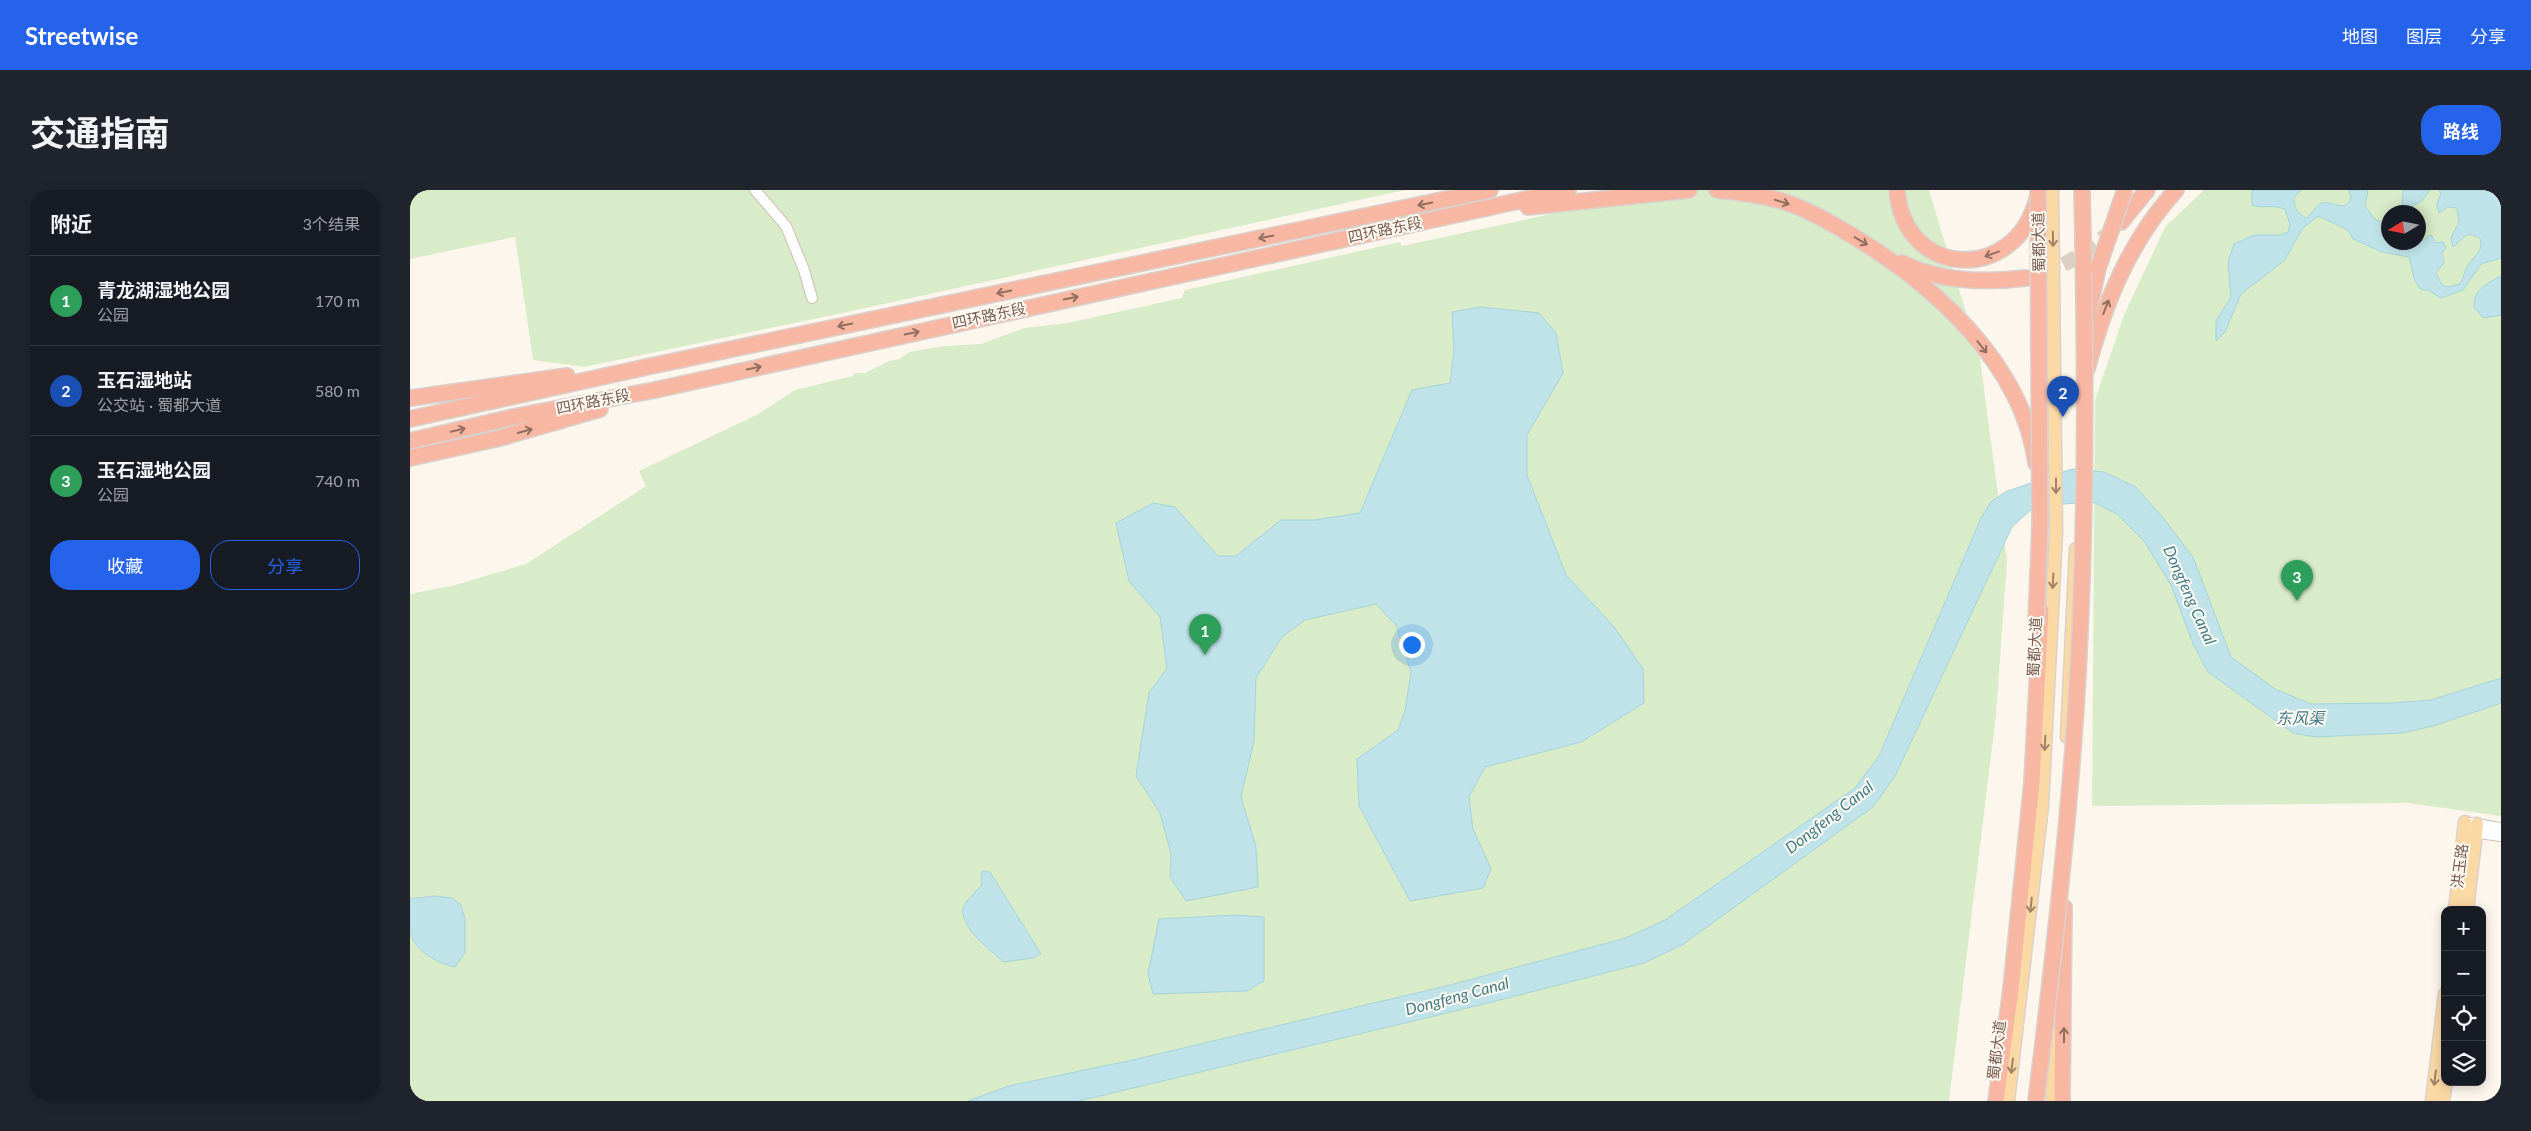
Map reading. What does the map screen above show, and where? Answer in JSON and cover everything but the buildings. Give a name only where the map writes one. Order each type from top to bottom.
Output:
[{"type":"highway","points":[[1454,198],[1481,190]]},
{"type":"highway","name":"四环路东段","points":[[410,419],[651,366],[1490,190]]},
{"type":"highway","name":"四环路东段","points":[[410,441],[518,416],[730,374],[1568,190]]},
{"type":"highway","points":[[1457,214],[1689,190]]},
{"type":"highway","points":[[1717,190],[1748,193],[1785,203],[1819,216],[1880,253],[1924,287],[1962,322],[2006,381],[2044,439]]},
{"type":"highway","points":[[1897,190],[1898,206],[1904,224],[1915,239],[1931,251],[1963,260],[1982,258],[2000,251],[2014,241],[2027,225],[2039,190]]},
{"type":"highway","points":[[1996,1101],[2011,989],[2032,782],[2051,532],[2044,439],[2039,190]]},
{"type":"highway","name":"蜀都大道","points":[[1991,1101],[2024,818],[2036,624],[2040,524],[2039,190]]},
{"type":"highway","points":[[2036,1101],[2056,939],[2075,715],[2083,523],[2085,406],[2082,190]]},
{"type":"highway","points":[[2062,1101],[2065,885],[2075,740],[2082,440],[2087,323],[2090,300],[2098,268],[2126,190]]},
{"type":"highway","points":[[2121,222],[2147,190]]},
{"type":"highway","points":[[2086,371],[2098,326],[2115,283],[2135,242],[2159,209],[2176,190]]},
{"type":"highway","points":[[1880,253],[1928,273],[1960,280],[1995,282],[2026,278]]},
{"type":"highway","points":[[410,398],[502,384],[651,366]]},
{"type":"highway","points":[[410,458],[500,438],[730,374]]},
{"type":"main road","points":[[2008,1101],[2042,806],[2051,532],[2044,439],[2052,190]]},
{"type":"main road","points":[[2076,190],[2082,440]]},
{"type":"main road","points":[[2053,1101],[2049,1033],[2050,958],[2080,532]]},
{"type":"main road","name":"洪玉路","points":[[2456,906],[2471,827]]},
{"type":"main road","name":"洪玉路","points":[[2467,906],[2471,827]]},
{"type":"main road","points":[[2432,1101],[2445,996]]},
{"type":"main road","points":[[2443,1101],[2445,1086]]},
{"type":"street","points":[[755,190],[786,226],[804,270],[812,298]]},
{"type":"street","points":[[2471,827],[2501,828]]},
{"type":"street","points":[[2471,827],[2501,836]]},
{"type":"green space","points":[[410,190],[1405,190],[838,314],[584,367],[533,360],[515,237],[410,259]]},
{"type":"green space","points":[[1663,190],[1929,190],[1980,359],[2007,561],[1996,715],[1949,1101],[410,1101],[410,594],[455,585],[526,564],[646,486],[639,471],[758,414],[795,390],[853,376],[854,373],[865,373],[889,361],[900,359],[909,352],[944,346],[981,344],[1024,328],[1067,323],[1182,298],[1185,290],[1400,242],[1402,246]]},
{"type":"green space","points":[[2204,190],[2501,190],[2501,816],[2407,803],[2092,806],[2095,400],[2124,315],[2165,227]]},
{"type":"water","points":[[2252,190],[2301,190],[2294,198],[2295,205],[2298,212],[2306,218],[2320,204],[2346,205],[2351,198],[2349,190],[2368,190],[2365,205],[2373,218],[2381,222],[2381,250],[2426,250],[2426,238],[2431,235],[2436,243],[2443,242],[2446,248],[2442,253],[2444,263],[2436,273],[2442,285],[2448,287],[2460,284],[2467,266],[2480,250],[2481,242],[2480,238],[2468,235],[2453,247],[2451,238],[2459,222],[2457,208],[2448,207],[2439,213],[2437,205],[2441,193],[2438,190],[2501,190],[2501,258],[2481,264],[2463,290],[2441,298],[2428,290],[2420,289],[2415,281],[2409,257],[2382,252],[2353,239],[2348,230],[2318,216],[2302,229],[2285,260],[2241,294],[2225,332],[2216,341],[2216,321],[2231,297],[2228,262],[2234,244],[2254,235],[2280,235],[2288,232],[2290,224],[2285,209],[2252,205]]},
{"type":"water","points":[[2403,190],[2430,190],[2422,201],[2414,205],[2402,205]]},
{"type":"water","points":[[2501,276],[2501,315],[2483,318],[2474,307],[2476,296],[2482,288]]},
{"type":"water","points":[[1481,307],[1539,313],[1556,333],[1563,373],[1527,435],[1527,475],[1566,575],[1615,628],[1643,669],[1644,703],[1581,742],[1485,767],[1469,797],[1473,829],[1491,869],[1483,888],[1410,901],[1359,806],[1357,759],[1398,730],[1405,711],[1411,672],[1396,625],[1376,604],[1305,620],[1282,637],[1256,678],[1254,741],[1241,797],[1256,847],[1258,887],[1186,901],[1170,877],[1171,854],[1160,813],[1136,776],[1149,693],[1167,668],[1160,617],[1129,581],[1116,523],[1153,503],[1175,507],[1218,556],[1236,556],[1281,520],[1315,520],[1360,513],[1412,390],[1450,383],[1454,351],[1452,312]]},
{"type":"water","points":[[2072,469],[2104,472],[2136,487],[2164,519],[2193,557],[2231,657],[2275,689],[2311,704],[2393,703],[2431,700],[2501,678],[2501,703],[2433,726],[2402,733],[2316,737],[2293,733],[2208,672],[2194,646],[2171,585],[2144,541],[2117,514],[2093,502],[2035,506],[2012,527],[1895,776],[1873,807],[1682,945],[1644,963],[1480,1005],[1079,1101],[968,1101],[1009,1086],[1137,1059],[1446,986],[1626,938],[1665,920],[1855,788],[1879,756],[1982,516],[1991,502],[2005,492]]},
{"type":"water","points":[[982,871],[990,872],[1041,954],[1033,958],[1003,962],[973,934],[962,911],[967,901],[981,886]]},
{"type":"water","points":[[434,896],[452,898],[461,905],[465,919],[465,953],[455,967],[441,963],[427,955],[412,938],[410,931],[410,899]]},
{"type":"water","points":[[1236,915],[1264,917],[1264,981],[1247,991],[1153,994],[1148,974],[1159,919]]},
{"type":"tunnel","points":[[2042,273],[2072,260],[2115,228]]},
{"type":"place","name":"玉石湿地站","points":[[2063,417]]},
{"type":"place","name":"玉石湿地公园","points":[[2297,601]]},
{"type":"place","name":"青龙湖湿地公园","points":[[1205,655]]},
{"type":"water label","name":"Dongfeng Canal","points":[[2190,595]]},
{"type":"water label","name":"东风渠","points":[[2300,718]]},
{"type":"water label","name":"Dongfeng Canal","points":[[1829,817]]},
{"type":"water label","name":"Dongfeng Canal","points":[[1457,996]]}]
